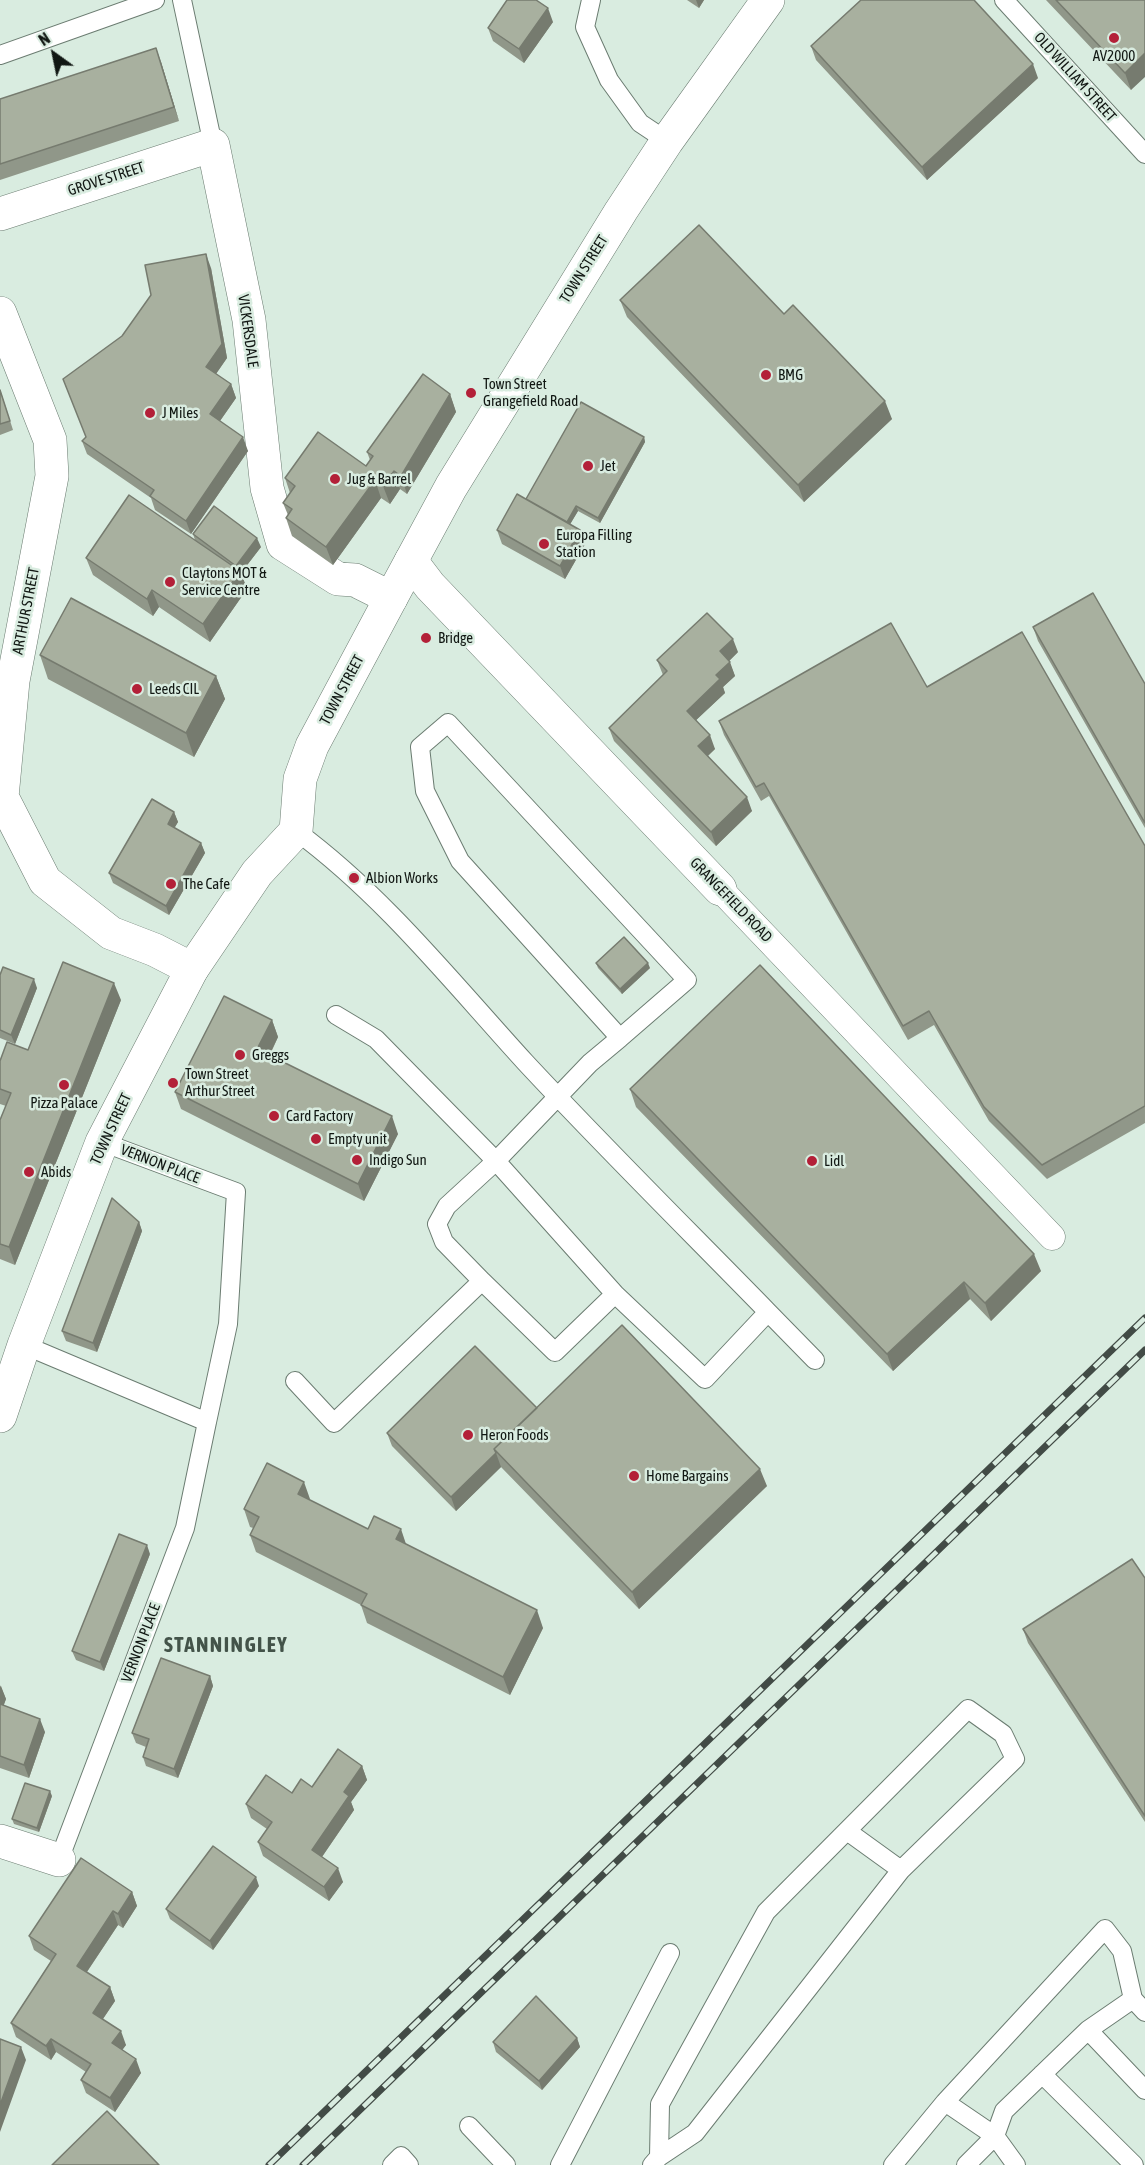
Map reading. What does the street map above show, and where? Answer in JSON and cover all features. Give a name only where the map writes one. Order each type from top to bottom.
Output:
[{"type":"street","name":"TOWN STREET","points":[[0,1416],[24,1345],[102,1142],[192,969],[257,873],[296,831],[300,779],[312,746],[451,487],[533,351],[667,141],[768,0]]},
{"type":"street","name":"GROVE STREET","points":[[0,214],[213,145]]},
{"type":"street","name":"VICKERSDALE","points":[[213,145],[249,320],[267,488],[283,544],[338,579],[356,580],[391,598]]},
{"type":"street","name":"ARTHUR STREET","points":[[0,313],[50,440],[52,476],[13,681],[1,797],[45,881],[111,933],[155,950],[192,969]]},
{"type":"street","name":"GRANGEFIELD ROAD","points":[[411,561],[430,586],[1052,1237]]},
{"type":"street","points":[[0,1840],[59,1860]]},
{"type":"lane","points":[[0,55],[155,0]]},
{"type":"lane","name":"VICKERSDALE","points":[[182,0],[213,145]]},
{"type":"lane","points":[[591,0],[585,27],[609,80],[640,123],[667,141]]},
{"type":"lane","name":"OLD WILLIAM STREET","points":[[1004,0],[1145,154]]},
{"type":"lane","points":[[615,1294],[555,1352],[444,1242],[437,1224],[447,1206],[496,1161],[558,1097],[620,1038],[687,980],[448,723],[420,747],[425,791],[460,861],[620,1038]]},
{"type":"lane","points":[[296,831],[337,861],[376,900],[558,1097],[815,1360]]},
{"type":"lane","points":[[336,1015],[376,1039],[496,1161],[615,1294],[705,1379],[768,1312]]},
{"type":"lane","name":"VERNON PLACE","points":[[59,1860],[185,1528],[228,1324],[236,1192],[102,1142]]},
{"type":"lane","points":[[295,1381],[333,1423],[482,1281]]},
{"type":"lane","points":[[24,1345],[207,1422]]},
{"type":"lane","points":[[968,1709],[1003,1734],[1015,1759],[900,1870],[695,2133],[655,2161],[660,2104],[766,1912],[968,1709]]},
{"type":"lane","points":[[847,1831],[900,1870]]},
{"type":"lane","points":[[893,2165],[945,2102],[1105,1929],[1122,1951],[1139,2005],[1088,2030],[1004,2111],[995,2136],[966,2165]]},
{"type":"lane","points":[[560,2165],[670,1953]]},
{"type":"lane","points":[[1088,2030],[1145,2090]]},
{"type":"lane","points":[[1042,2074],[1134,2165],[1145,2155]]},
{"type":"lane","points":[[945,2102],[995,2136],[1016,2165]]},
{"type":"lane","points":[[469,2126],[506,2165]]},
{"type":"lane","points":[[392,2165],[401,2156],[409,2165]]},
{"type":"building","points":[[507,0],[536,0],[548,8],[519,49],[488,28]]},
{"type":"building","points":[[861,0],[974,0],[1033,64],[922,167],[811,46]]},
{"type":"building","name":"AV2000","points":[[1056,0],[1145,0],[1145,53],[1125,73]]},
{"type":"building","points":[[156,48],[174,107],[0,164],[0,99]]},
{"type":"building","name":"BMG","points":[[699,225],[784,314],[793,305],[885,401],[798,485],[620,300]]},
{"type":"building","name":"J Miles","points":[[206,254],[222,344],[206,367],[231,384],[210,414],[243,437],[186,521],[150,496],[154,490],[82,441],[86,437],[63,379],[122,336],[151,295],[145,265]]},
{"type":"building","name":"Jug & Barrel","points":[[423,374],[450,394],[401,476],[394,471],[383,486],[375,480],[326,547],[286,518],[292,509],[283,503],[295,486],[285,478],[318,432],[366,466],[373,456],[367,452]]},
{"type":"building","points":[[0,390],[10,421],[0,424]]},
{"type":"building","points":[[581,402],[644,437],[598,518],[576,506],[567,522],[526,499]]},
{"type":"building","points":[[517,494],[580,530],[560,566],[497,530]]},
{"type":"building","name":"Claytons MOT & Service Centre","points":[[129,495],[240,571],[203,624],[152,590],[147,599],[86,558]]},
{"type":"building","points":[[214,506],[257,538],[236,566],[193,534]]},
{"type":"building","points":[[1093,593],[1145,684],[1145,823],[1033,627]]},
{"type":"building","name":"Leeds CIL","points":[[71,598],[216,676],[186,733],[40,655]]},
{"type":"building","points":[[707,613],[733,639],[720,651],[730,662],[716,675],[720,679],[687,711],[710,735],[698,746],[747,797],[711,832],[609,728],[667,671],[657,660]]},
{"type":"building","points":[[891,623],[927,687],[1022,632],[1145,846],[1145,1106],[1042,1165],[984,1107],[929,1011],[903,1026],[764,783],[756,787],[719,721]]},
{"type":"building","points":[[152,799],[174,812],[168,824],[201,843],[166,906],[109,873]]},
{"type":"building","points":[[624,937],[648,963],[620,989],[596,963]]},
{"type":"building","points":[[63,962],[114,983],[9,1247],[0,1244],[0,1120],[11,1093],[0,1089],[0,1061],[7,1042],[28,1050]]},
{"type":"building","name":"Lidl","points":[[760,965],[1034,1254],[985,1303],[964,1282],[887,1354],[630,1089]]},
{"type":"building","points":[[3,967],[34,979],[11,1035],[0,1030],[0,975]]},
{"type":"building","points":[[224,996],[272,1020],[257,1049],[392,1116],[358,1184],[175,1092]]},
{"type":"building","points":[[112,1198],[139,1222],[93,1343],[62,1331]]},
{"type":"building","name":"Home Bargains","points":[[622,1325],[760,1469],[632,1592],[494,1449]]},
{"type":"building","name":"Heron Foods","points":[[475,1346],[537,1408],[494,1449],[496,1453],[451,1497],[387,1433]]},
{"type":"building","points":[[267,1463],[304,1482],[298,1494],[368,1529],[374,1516],[401,1529],[396,1539],[537,1610],[503,1677],[361,1605],[367,1594],[250,1535],[259,1517],[244,1509]]},
{"type":"building","points":[[119,1534],[147,1545],[100,1662],[72,1651]]},
{"type":"building","points":[[1132,1559],[1145,1578],[1145,1816],[1023,1629]]},
{"type":"building","points":[[161,1658],[210,1676],[174,1769],[143,1757],[149,1739],[132,1733]]},
{"type":"building","points":[[0,1704],[40,1719],[24,1765],[0,1756]]},
{"type":"building","points":[[338,1749],[362,1766],[344,1792],[349,1796],[312,1850],[338,1868],[324,1887],[258,1842],[272,1822],[246,1804],[266,1775],[292,1793],[301,1779],[312,1787]]},
{"type":"building","points":[[25,1783],[50,1791],[37,1828],[12,1819]]},
{"type":"building","points":[[213,1846],[256,1877],[210,1941],[166,1909]]},
{"type":"building","points":[[81,1858],[132,1892],[118,1914],[113,1911],[77,1966],[110,1987],[93,2013],[121,2031],[112,2043],[136,2059],[110,2098],[81,2080],[91,2064],[51,2039],[46,2046],[11,2023],[56,1954],[29,1936]]},
{"type":"building","points":[[536,1996],[577,2038],[539,2081],[493,2042]]},
{"type":"building","points":[[0,2039],[21,2047],[0,2105]]},
{"type":"building","points":[[107,2111],[159,2165],[52,2165]]},
{"type":"railway","points":[[269,2165],[1145,1318]]},
{"type":"railway","points":[[303,2165],[1145,1350]]},
{"type":"place","name":"AV2000","points":[[1114,38]]},
{"type":"place","name":"BMG","points":[[766,375]]},
{"type":"place","name":"Town Street Grangefield Road","points":[[471,393]]},
{"type":"place","name":"J Miles","points":[[150,413]]},
{"type":"place","name":"Jet","points":[[588,466]]},
{"type":"place","name":"Jug & Barrel","points":[[335,479]]},
{"type":"place","name":"Europa Filling Station","points":[[544,544]]},
{"type":"place","name":"Claytons MOT & Service Centre","points":[[170,582]]},
{"type":"place","name":"Bridge","points":[[426,638]]},
{"type":"place","name":"Leeds CIL","points":[[137,689]]},
{"type":"place","name":"Albion Works","points":[[354,878]]},
{"type":"place","name":"The Cafe","points":[[171,884]]},
{"type":"place","name":"Greggs","points":[[240,1055]]},
{"type":"place","name":"Town Street Arthur Street","points":[[173,1083]]},
{"type":"place","name":"Pizza Palace","points":[[64,1085]]},
{"type":"place","name":"Card Factory","points":[[274,1116]]},
{"type":"place","name":"Empty unit","points":[[316,1139]]},
{"type":"place","name":"Indigo Sun","points":[[357,1160]]},
{"type":"place","name":"Lidl","points":[[812,1161]]},
{"type":"place","name":"Abids","points":[[29,1172]]},
{"type":"place","name":"Heron Foods","points":[[468,1435]]},
{"type":"place","name":"Home Bargains","points":[[634,1476]]},
{"type":"district","name":"STANNINGLEY","points":[[226,1645]]}]
